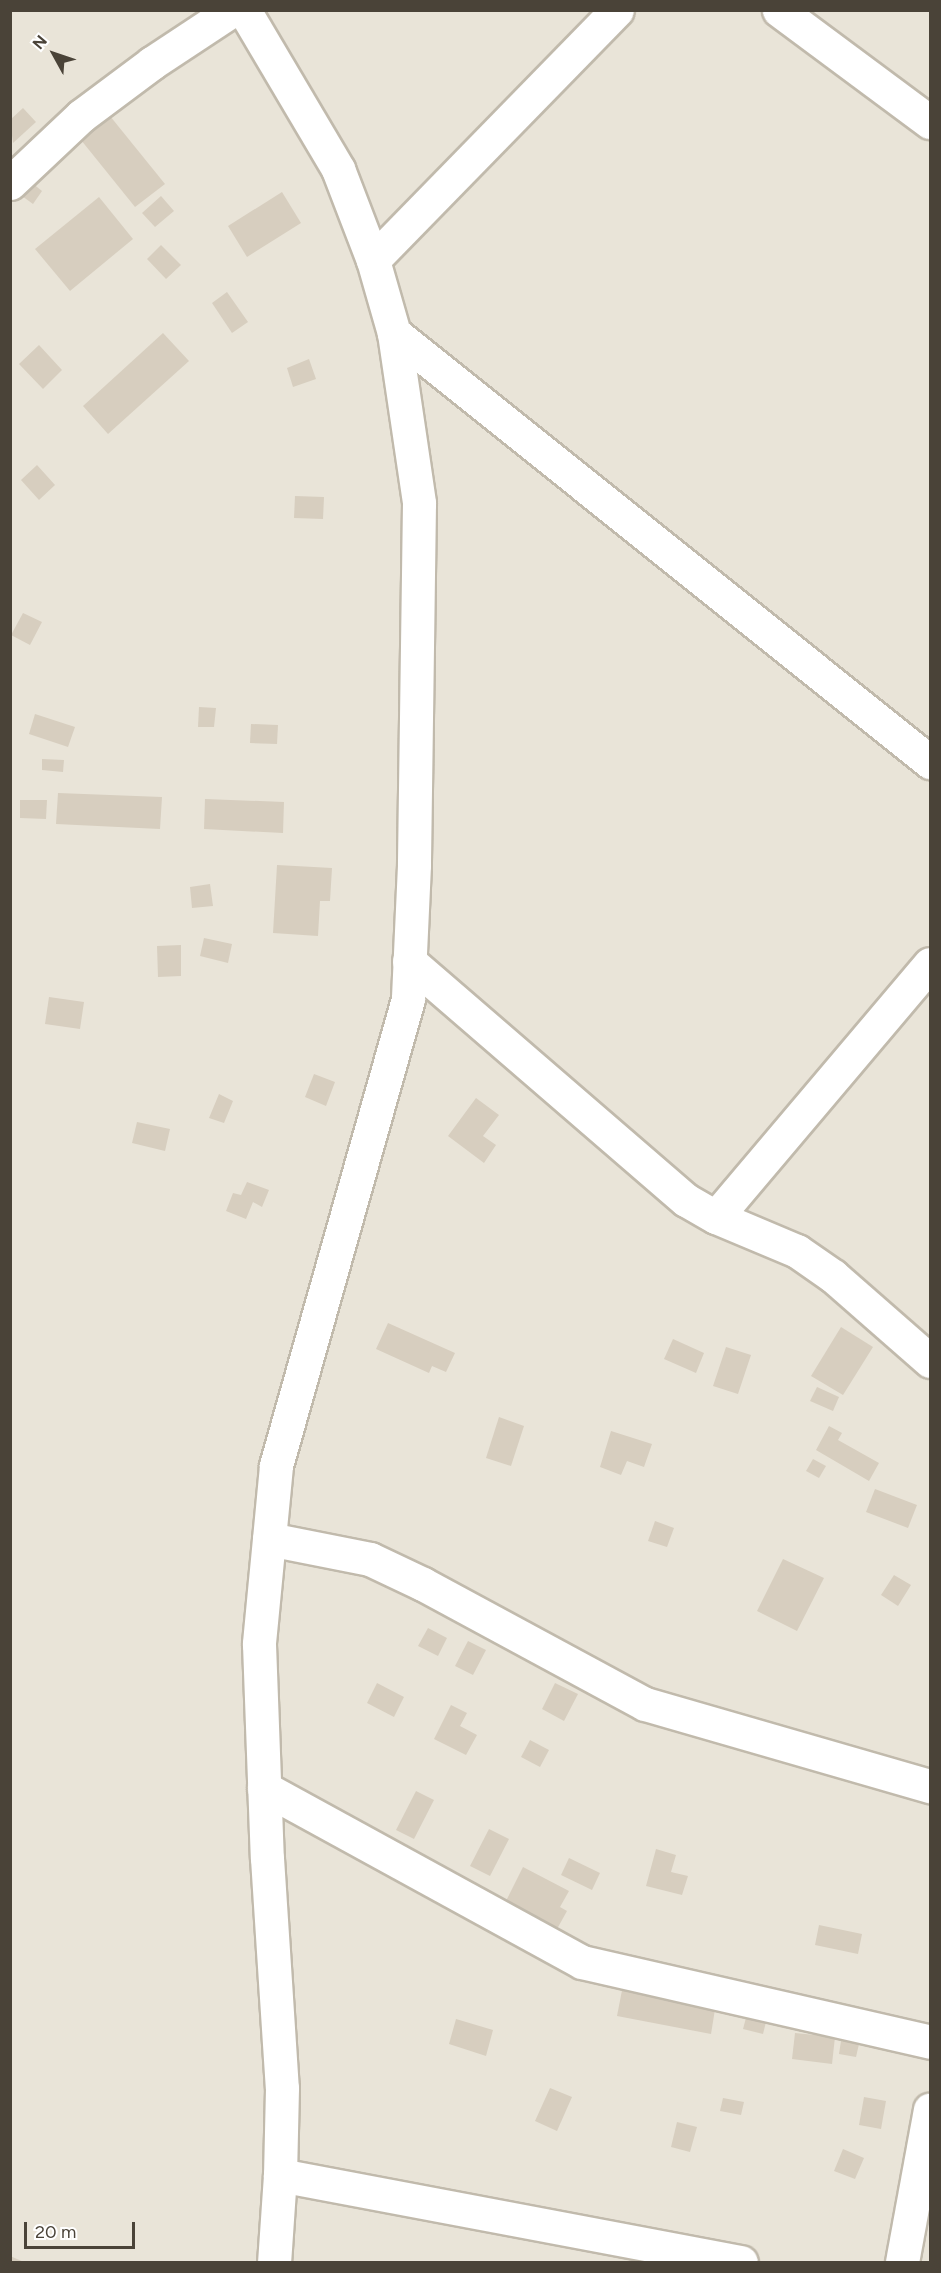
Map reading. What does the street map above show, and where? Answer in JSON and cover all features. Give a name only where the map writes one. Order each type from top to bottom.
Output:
[{"type":"street","points":[[10,183],[81,116],[152,63],[232,10]]},
{"type":"street","points":[[244,10],[338,169],[373,260],[394,333],[419,503],[414,865],[408,999],[276,1466],[259,1644],[264,1788],[282,2088],[280,2175],[274,2262]]},
{"type":"street","points":[[373,260],[617,10]]},
{"type":"street","points":[[779,10],[930,122]]},
{"type":"street","points":[[394,333],[930,762]]},
{"type":"street","points":[[409,962],[686,1200],[716,1217],[797,1251],[833,1276],[930,1361]]},
{"type":"street","points":[[716,1217],[930,964]]},
{"type":"street","points":[[269,1539],[370,1559],[423,1584],[645,1704],[930,1786]]},
{"type":"street","points":[[264,1788],[582,1962],[930,2042]]},
{"type":"street","points":[[903,2262],[930,2110]]},
{"type":"street","points":[[280,2175],[741,2262]]},
{"type":"shaded area","points":[[11,11],[930,11],[930,2262],[11,2262]]},
{"type":"building","points":[[23,108],[36,122],[13,143],[10,120]]},
{"type":"building","points":[[110,116],[165,184],[135,207],[81,140]]},
{"type":"building","points":[[32,183],[42,191],[33,204],[22,196]]},
{"type":"building","points":[[282,192],[301,223],[247,257],[228,226]]},
{"type":"building","points":[[161,196],[174,211],[155,227],[142,213]]},
{"type":"building","points":[[99,197],[133,239],[70,291],[35,249]]},
{"type":"building","points":[[161,245],[181,265],[166,279],[147,259]]},
{"type":"building","points":[[227,292],[248,322],[232,333],[212,303]]},
{"type":"building","points":[[163,333],[189,361],[108,434],[83,406]]},
{"type":"building","points":[[39,345],[62,370],[43,389],[19,364]]},
{"type":"building","points":[[309,359],[316,379],[293,387],[287,368]]},
{"type":"building","points":[[37,465],[55,485],[39,500],[21,480]]},
{"type":"building","points":[[295,496],[324,497],[323,519],[294,518]]},
{"type":"building","points":[[23,613],[42,622],[30,645],[11,635]]},
{"type":"building","points":[[199,707],[216,708],[214,727],[198,727]]},
{"type":"building","points":[[35,714],[75,727],[68,747],[29,734]]},
{"type":"building","points":[[251,724],[278,725],[277,744],[250,743]]},
{"type":"building","points":[[42,759],[64,760],[63,772],[42,770]]},
{"type":"building","points":[[58,793],[162,797],[160,829],[56,824]]},
{"type":"building","points":[[205,799],[284,802],[283,833],[204,829]]},
{"type":"building","points":[[20,800],[47,800],[46,819],[20,818]]},
{"type":"building","points":[[277,865],[332,868],[330,901],[320,901],[318,936],[273,933]]},
{"type":"building","points":[[210,884],[213,906],[192,908],[190,887]]},
{"type":"building","points":[[204,938],[232,944],[228,963],[200,956]]},
{"type":"building","points":[[181,945],[181,976],[158,977],[157,946]]},
{"type":"building","points":[[49,997],[84,1002],[80,1029],[45,1024]]},
{"type":"building","points":[[314,1074],[335,1082],[326,1106],[305,1097]]},
{"type":"building","points":[[219,1094],[233,1101],[224,1123],[209,1118]]},
{"type":"building","points":[[476,1098],[499,1115],[483,1136],[496,1145],[484,1163],[448,1136]]},
{"type":"building","points":[[137,1122],[170,1129],[165,1151],[132,1143]]},
{"type":"building","points":[[247,1182],[269,1190],[262,1207],[253,1202],[246,1219],[226,1211],[233,1193],[241,1195]]},
{"type":"building","points":[[388,1323],[455,1353],[446,1372],[432,1366],[429,1373],[376,1349]]},
{"type":"building","points":[[841,1327],[873,1347],[843,1395],[811,1376]]},
{"type":"building","points":[[673,1339],[704,1353],[696,1373],[664,1359]]},
{"type":"building","points":[[726,1347],[751,1355],[738,1394],[713,1386]]},
{"type":"building","points":[[817,1387],[839,1397],[833,1411],[810,1401]]},
{"type":"building","points":[[499,1417],[524,1426],[511,1466],[486,1458]]},
{"type":"building","points":[[829,1426],[842,1433],[838,1440],[879,1463],[869,1481],[816,1450]]},
{"type":"building","points":[[611,1431],[652,1444],[644,1467],[627,1461],[621,1475],[600,1467]]},
{"type":"building","points":[[813,1459],[826,1466],[819,1478],[806,1471]]},
{"type":"building","points":[[875,1489],[917,1505],[908,1528],[866,1512]]},
{"type":"building","points":[[655,1521],[674,1528],[667,1547],[648,1541]]},
{"type":"building","points":[[783,1559],[824,1578],[797,1631],[757,1611]]},
{"type":"building","points":[[894,1575],[911,1585],[898,1606],[881,1595]]},
{"type":"building","points":[[428,1628],[447,1638],[438,1656],[418,1646]]},
{"type":"building","points":[[468,1641],[486,1650],[473,1675],[455,1666]]},
{"type":"building","points":[[377,1683],[404,1697],[394,1717],[367,1703]]},
{"type":"building","points":[[555,1683],[578,1694],[564,1721],[542,1709]]},
{"type":"building","points":[[451,1705],[467,1713],[460,1726],[477,1735],[466,1755],[434,1739]]},
{"type":"building","points":[[530,1740],[549,1750],[540,1767],[521,1757]]},
{"type":"building","points":[[416,1791],[434,1800],[414,1839],[396,1830]]},
{"type":"building","points":[[489,1829],[509,1839],[490,1876],[470,1866]]},
{"type":"building","points":[[656,1849],[676,1855],[671,1872],[688,1876],[682,1895],[646,1886]]},
{"type":"building","points":[[569,1858],[600,1873],[592,1890],[561,1875]]},
{"type":"building","points":[[523,1867],[569,1891],[560,1907],[567,1911],[557,1929],[505,1903]]},
{"type":"building","points":[[819,1925],[862,1934],[858,1954],[815,1945]]},
{"type":"building","points":[[624,1980],[717,1997],[711,2034],[617,2016]]},
{"type":"building","points":[[747,2014],[767,2018],[763,2034],[743,2029]]},
{"type":"building","points":[[456,2019],[493,2030],[486,2056],[449,2044]]},
{"type":"building","points":[[795,2033],[835,2037],[832,2064],[792,2059]]},
{"type":"building","points":[[841,2041],[859,2044],[856,2057],[839,2054]]},
{"type":"building","points":[[550,2088],[572,2097],[557,2131],[535,2121]]},
{"type":"building","points":[[864,2097],[886,2101],[881,2129],[859,2125]]},
{"type":"building","points":[[723,2098],[744,2102],[741,2115],[720,2111]]},
{"type":"building","points":[[677,2122],[697,2127],[690,2152],[671,2147]]},
{"type":"building","points":[[843,2149],[864,2158],[855,2179],[834,2171]]},
{"type":"building","points":[[10,2256],[24,2262],[10,2262]]}]
